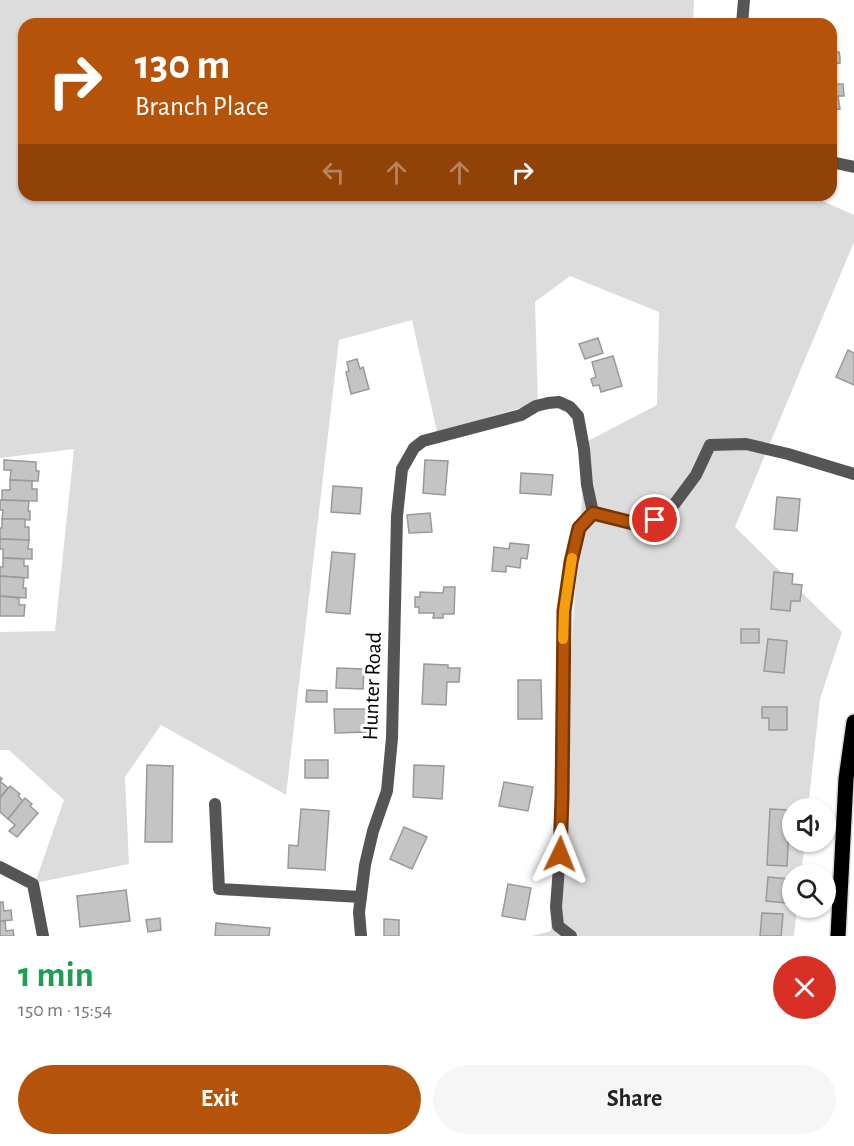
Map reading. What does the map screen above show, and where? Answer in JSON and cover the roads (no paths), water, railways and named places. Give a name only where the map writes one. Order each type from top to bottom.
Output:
[{"type":"main road","points":[[838,936],[846,779],[854,722]]},
{"type":"street","points":[[742,18],[744,0]]},
{"type":"street","points":[[837,163],[854,167]]},
{"type":"street","name":"Hunter Road","points":[[361,936],[359,912],[365,865],[387,791],[392,738],[397,516],[402,468],[414,448],[423,441],[521,415],[536,406],[559,402],[570,407],[578,416],[593,513]]},
{"type":"street","points":[[571,936],[558,926],[556,907],[562,798],[564,611],[571,562],[579,528],[593,513],[633,523],[655,520],[670,510],[677,501],[696,475],[710,445],[746,444],[854,474]]},
{"type":"street","points":[[215,804],[219,889],[361,897]]},
{"type":"street","points":[[0,867],[33,884],[43,936]]}]
